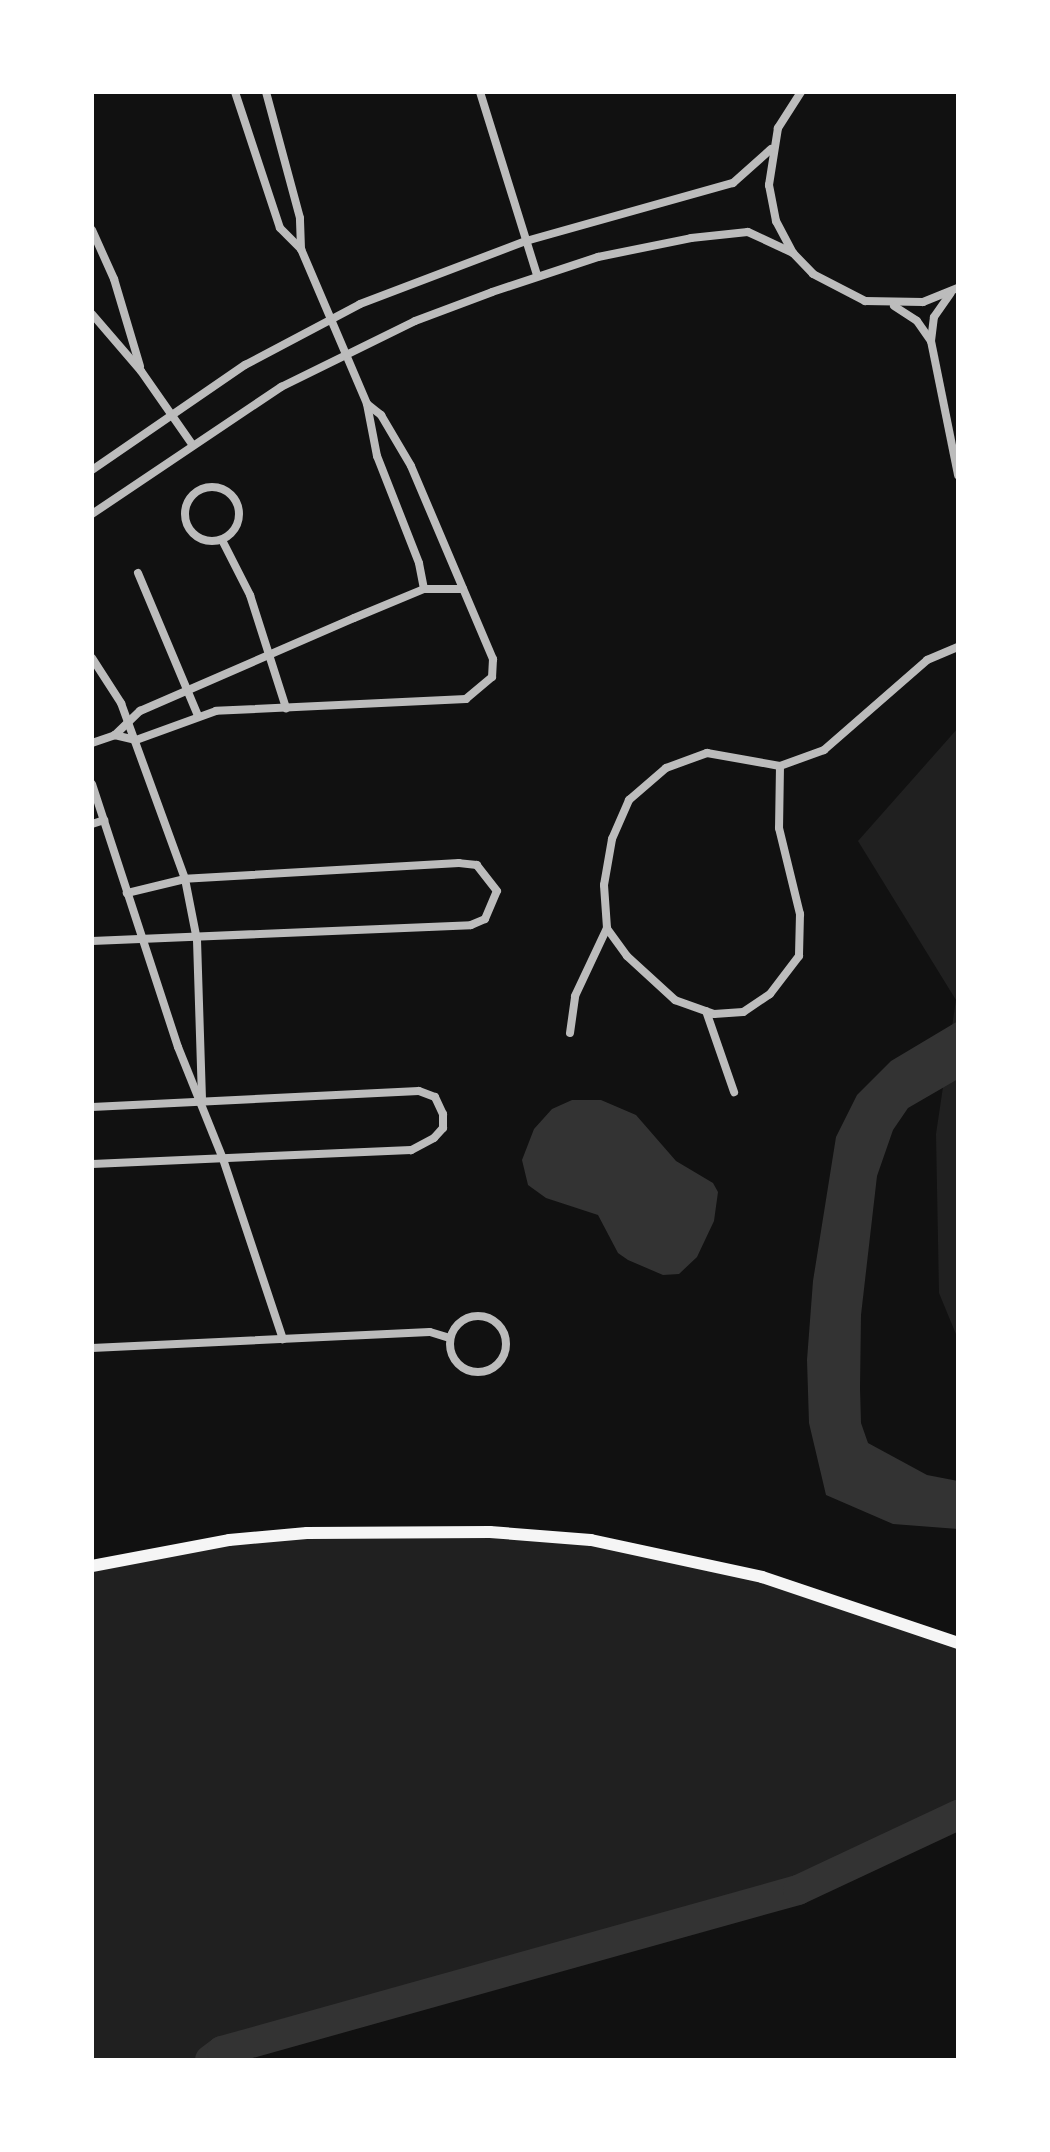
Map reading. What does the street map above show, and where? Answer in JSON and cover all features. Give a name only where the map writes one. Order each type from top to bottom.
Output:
[{"type":"main road","points":[[92,1566],[229,1540],[307,1533],[490,1532],[591,1540],[762,1577],[958,1643]]},
{"type":"street","points":[[235,92],[280,228],[301,249]]},
{"type":"street","points":[[266,92],[300,218],[301,249],[367,404],[377,456],[419,563],[424,589]]},
{"type":"street","points":[[480,92],[537,275]]},
{"type":"street","points":[[92,470],[170,414],[331,319],[526,241],[733,183],[771,149],[801,92]]},
{"type":"street","points":[[771,149],[769,185],[776,221],[793,253]]},
{"type":"street","points":[[92,230],[114,279],[141,371]]},
{"type":"street","points":[[92,514],[192,444],[345,354],[537,275],[643,247],[748,232],[793,253],[838,291],[894,305],[917,321],[931,341]]},
{"type":"street","points":[[894,305],[954,291]]},
{"type":"street","points":[[954,291],[934,317],[931,341],[958,475]]},
{"type":"street","points":[[92,314],[141,371],[192,444]]},
{"type":"street","points":[[92,743],[115,735],[136,740],[198,716],[286,708],[466,699],[480,691],[492,677],[493,659],[411,466],[381,415],[367,404]]},
{"type":"street","points":[[199,490],[225,490],[236,503],[238,520],[222,540],[204,541],[189,530],[184,512],[199,490]]},
{"type":"street","points":[[222,540],[250,595],[286,708]]},
{"type":"street","points":[[138,573],[198,716]]},
{"type":"street","points":[[115,735],[127,718],[424,589],[463,589]]},
{"type":"street","points":[[570,1033],[575,996],[607,928],[604,885],[612,839],[629,800],[666,768],[707,753],[780,766],[835,744],[927,660],[958,647]]},
{"type":"street","points":[[92,658],[127,718],[185,879],[197,940],[202,1100]]},
{"type":"street","points":[[607,928],[665,992],[706,1011],[743,1012],[770,994],[799,956],[800,914],[779,828],[780,766]]},
{"type":"street","points":[[92,784],[141,938],[223,1159],[283,1339]]},
{"type":"street","points":[[92,824],[104,820]]},
{"type":"street","points":[[92,941],[141,938],[197,940],[471,925],[485,919],[497,891],[477,865],[459,863],[185,879],[127,893]]},
{"type":"street","points":[[706,1011],[734,1092]]},
{"type":"street","points":[[92,1107],[419,1091],[435,1097],[443,1114],[443,1128],[434,1138],[411,1150],[92,1164]]},
{"type":"street","points":[[485,1316],[501,1327],[506,1345],[499,1363],[473,1372],[457,1364],[450,1338],[467,1317],[485,1316]]},
{"type":"street","points":[[92,1348],[430,1332],[450,1338]]},
{"type":"shaded area","points":[[958,728],[958,1339],[939,1293],[936,1134],[956,1000],[858,841]]},
{"type":"shaded area","points":[[958,1021],[958,1079],[908,1108],[893,1130],[877,1176],[861,1315],[860,1388],[861,1423],[868,1443],[927,1475],[958,1481],[958,1529],[893,1524],[826,1495],[809,1423],[807,1360],[813,1281],[836,1137],[857,1095],[891,1061]]},
{"type":"shaded area","points":[[572,1100],[601,1100],[636,1115],[676,1161],[713,1183],[718,1192],[714,1221],[697,1257],[679,1274],[663,1275],[628,1260],[618,1253],[598,1215],[546,1198],[528,1185],[522,1160],[534,1129],[552,1109]]},
{"type":"shaded area","points":[[307,1533],[591,1540],[762,1577],[958,1643],[958,1815],[798,1890],[222,2051],[210,2060],[92,2060],[92,1566]]},
{"type":"waterway","points":[[210,2060],[222,2051],[798,1890],[958,1815]]}]
